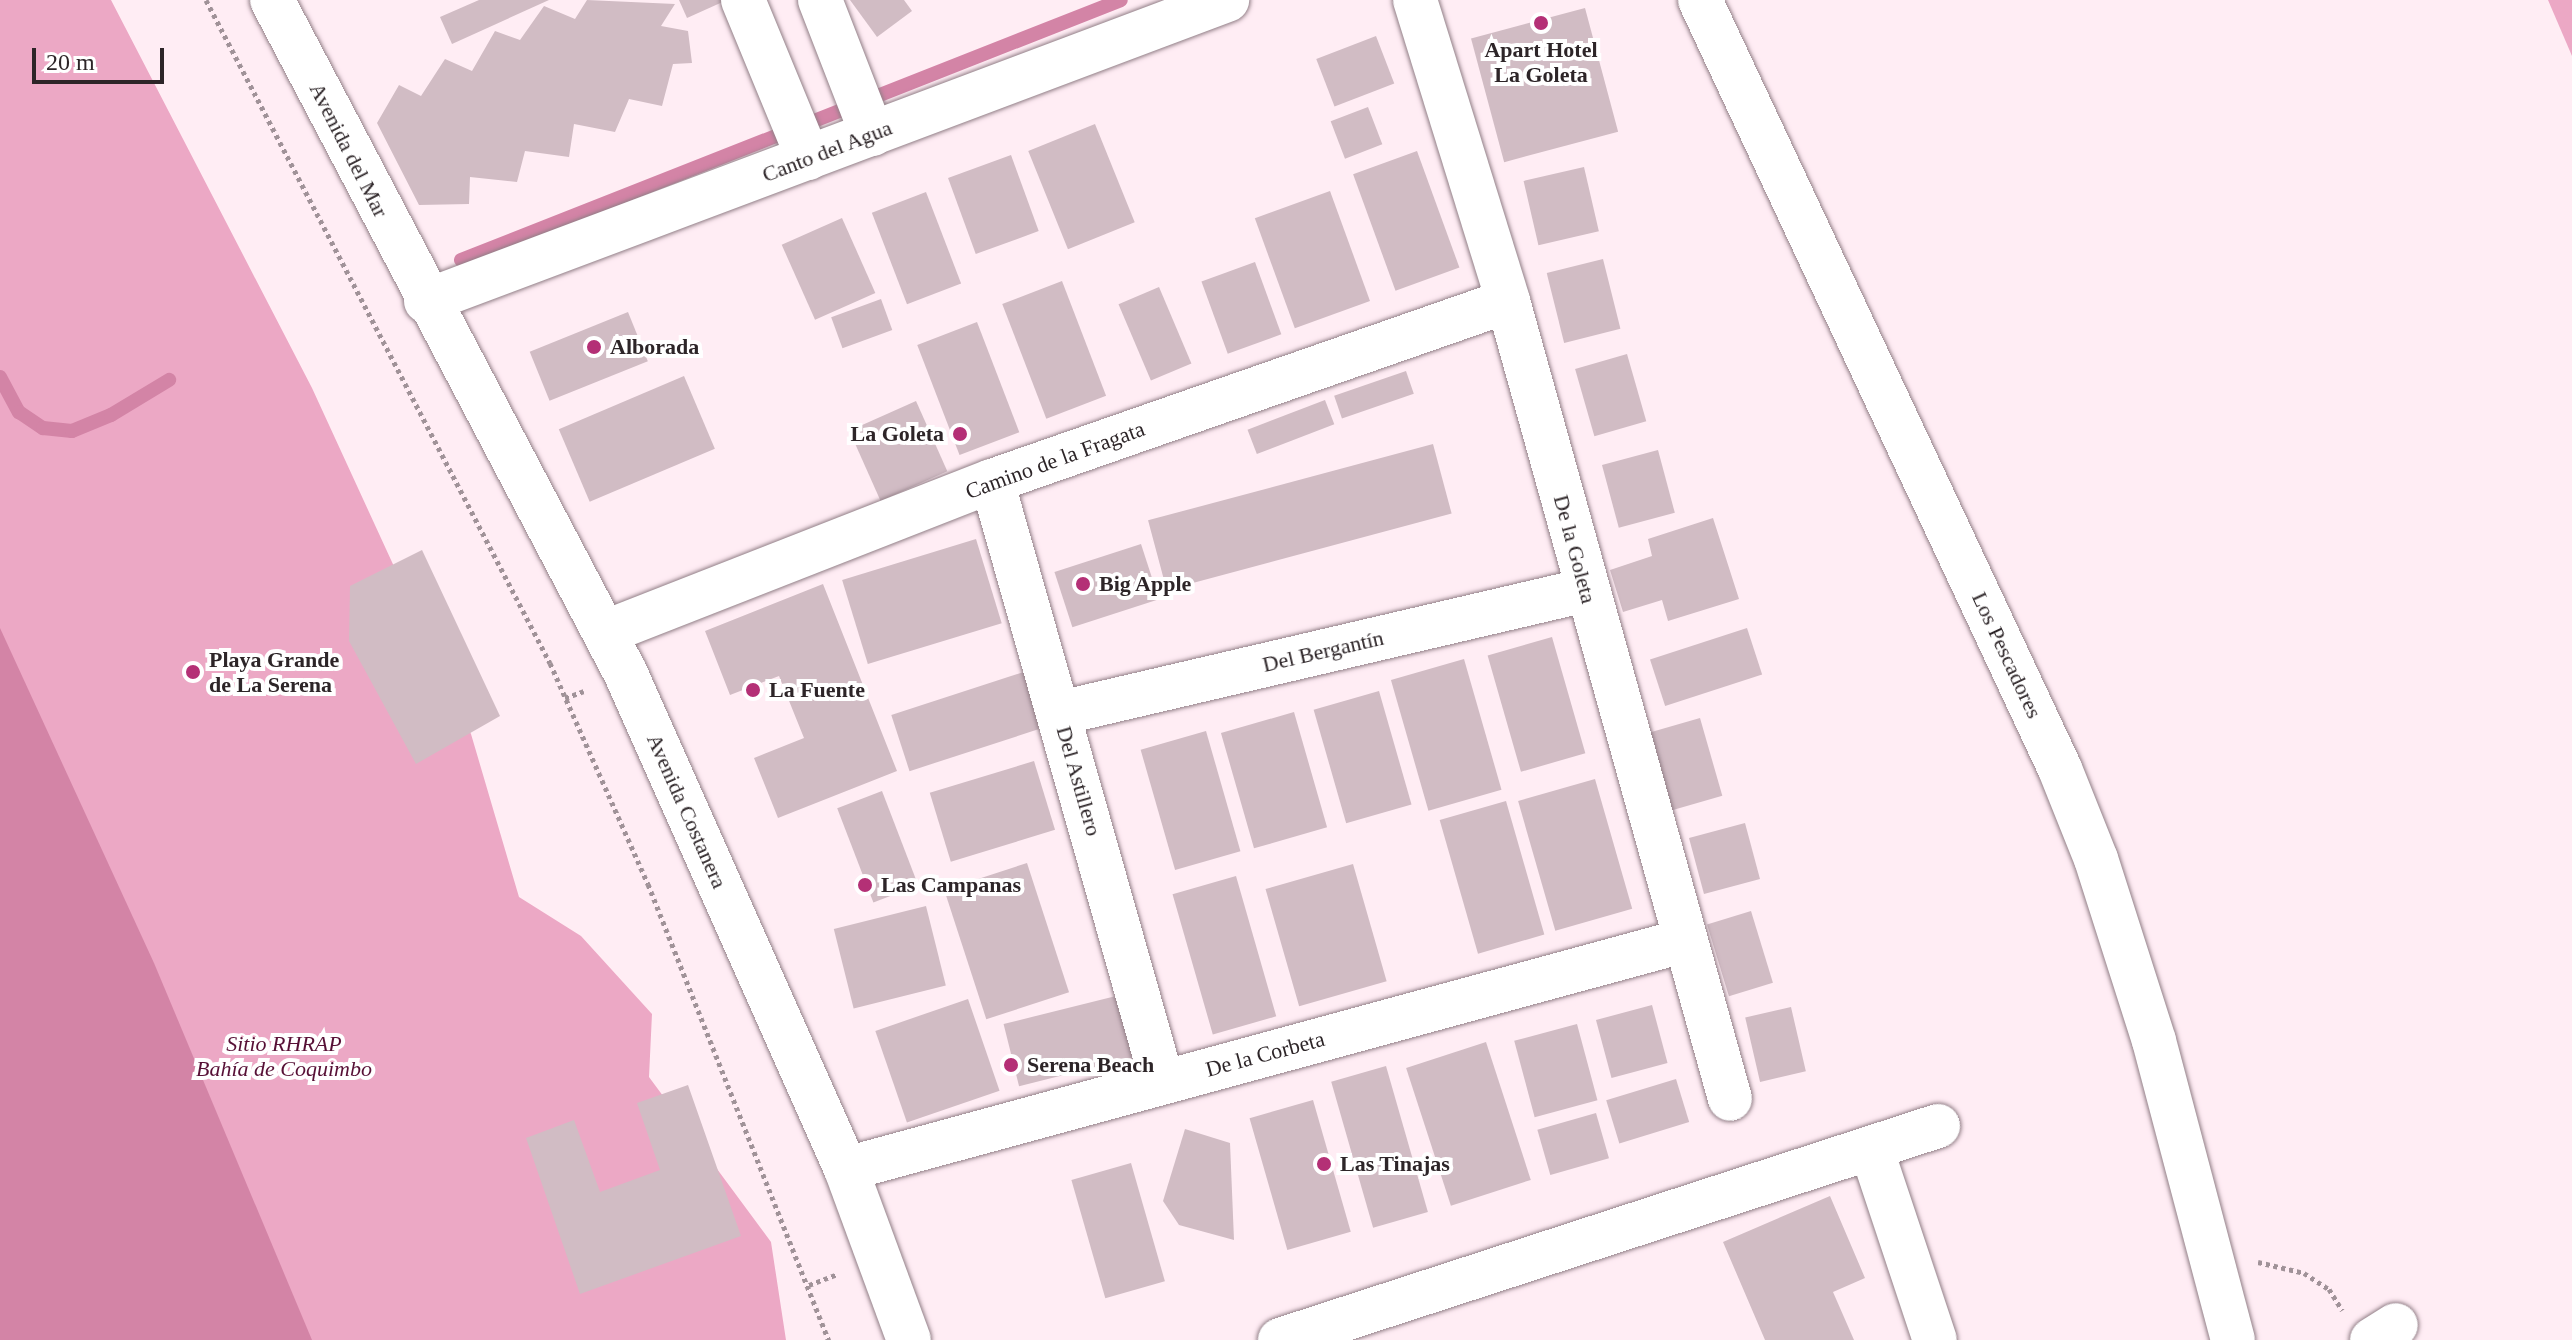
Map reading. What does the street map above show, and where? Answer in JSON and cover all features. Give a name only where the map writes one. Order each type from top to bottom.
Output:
[{"type":"street","points":[[743,0],[800,138]]},
{"type":"street","points":[[820,0],[864,113]]},
{"type":"street","name":"De la Goleta","points":[[1415,0],[1508,301],[1683,941],[1730,1099]]},
{"type":"street","name":"Los Pescadores","points":[[1700,0],[2060,769],[2096,859],[2154,1041],[2233,1340]]},
{"type":"street","name":"Canto del Agua","points":[[426,301],[864,113],[1223,1]]},
{"type":"street","name":"Avenida del Mar","points":[[282,3],[426,301]]},
{"type":"street","name":"Avenida Costanera","points":[[426,301],[606,632],[846,1169],[909,1340]]},
{"type":"street","name":"Camino de la Fragata","points":[[606,632],[992,481],[1508,301]]},
{"type":"street","name":"Del Astillero","points":[[992,481],[1162,1081]]},
{"type":"street","name":"Del Bergantín","points":[[1060,713],[1586,590]]},
{"type":"street","name":"De la Corbeta","points":[[846,1169],[1683,941]]},
{"type":"street","points":[[1280,1340],[1938,1126]]},
{"type":"street","points":[[1871,1148],[1935,1340]]},
{"type":"path","points":[[206,0],[550,663],[648,884],[829,1340]]},
{"type":"green space","name":"Sitio RHRAP Bahía de Coquimbo","points":[[0,0],[111,0],[312,388],[471,734],[519,897],[581,936],[652,1014],[649,1077],[771,1242],[786,1340],[0,1340]]},
{"type":"green space","points":[[2548,0],[2572,0],[2572,56]]},
{"type":"shaded area","points":[[0,628],[154,963],[312,1340],[0,1340]]},
{"type":"building","points":[[479,0],[549,0],[452,44],[440,17]]},
{"type":"building","points":[[587,0],[675,4],[661,26],[688,31],[692,63],[673,64],[662,106],[629,99],[615,132],[574,124],[569,157],[525,151],[517,182],[470,177],[469,204],[419,205],[377,123],[399,85],[421,96],[445,59],[472,71],[495,31],[520,40],[544,6],[575,19]]},
{"type":"building","points":[[679,0],[727,0],[687,18]]},
{"type":"building","points":[[850,0],[904,0],[912,11],[877,37]]},
{"type":"building","points":[[1585,8],[1618,132],[1504,162],[1471,39]]},
{"type":"building","points":[[1376,36],[1394,84],[1335,107],[1316,59]]},
{"type":"building","points":[[1368,107],[1382,144],[1345,159],[1331,121]]},
{"type":"building","points":[[1095,124],[1135,222],[1068,249],[1028,151]]},
{"type":"building","points":[[1417,151],[1459,268],[1396,291],[1353,174]]},
{"type":"building","points":[[1011,155],[1039,231],[976,254],[948,178]]},
{"type":"building","points":[[1584,167],[1599,231],[1538,245],[1524,181]]},
{"type":"building","points":[[1330,191],[1370,301],[1295,328],[1255,218]]},
{"type":"building","points":[[926,192],[961,283],[907,304],[872,213]]},
{"type":"building","points":[[842,218],[875,293],[815,320],[782,245]]},
{"type":"building","points":[[1603,259],[1620,329],[1564,343],[1547,273]]},
{"type":"building","points":[[1255,262],[1281,334],[1228,354],[1201,281]]},
{"type":"building","points":[[1062,281],[1106,396],[1046,419],[1002,304]]},
{"type":"building","points":[[1159,287],[1191,363],[1151,381],[1118,304]]},
{"type":"building","points":[[881,299],[892,330],[842,348],[831,317]]},
{"type":"building","points":[[628,312],[648,361],[550,401],[530,352]]},
{"type":"building","points":[[977,322],[1019,432],[960,455],[917,345]]},
{"type":"building","points":[[1627,354],[1646,421],[1594,436],[1575,369]]},
{"type":"building","points":[[1406,371],[1414,394],[1342,418],[1334,396]]},
{"type":"building","points":[[684,376],[715,449],[590,502],[559,429]]},
{"type":"building","points":[[1325,400],[1334,424],[1257,454],[1248,430]]},
{"type":"building","points":[[916,401],[947,471],[881,501],[849,431]]},
{"type":"building","points":[[1433,444],[1452,514],[1167,590],[1148,520]]},
{"type":"building","points":[[1658,450],[1675,513],[1619,528],[1602,465]]},
{"type":"building","points":[[1713,518],[1739,599],[1668,621],[1662,600],[1623,612],[1610,570],[1652,556],[1648,539]]},
{"type":"building","points":[[976,539],[1002,623],[868,664],[842,580]]},
{"type":"building","points":[[1141,544],[1159,599],[1072,627],[1054,572]]},
{"type":"building","points":[[422,550],[500,716],[416,764],[349,641],[350,586]]},
{"type":"building","points":[[823,584],[897,771],[778,818],[754,758],[804,738],[779,676],[730,695],[705,631]]},
{"type":"building","points":[[1747,628],[1762,675],[1665,706],[1650,660]]},
{"type":"building","points":[[1552,637],[1585,753],[1521,772],[1488,655]]},
{"type":"building","points":[[1464,659],[1501,790],[1428,811],[1391,680]]},
{"type":"building","points":[[1033,669],[1051,725],[910,771],[891,715]]},
{"type":"building","points":[[1379,691],[1412,804],[1346,823],[1314,710]]},
{"type":"building","points":[[1294,712],[1327,827],[1254,848],[1221,733]]},
{"type":"building","points":[[1700,718],[1722,796],[1669,811],[1647,733]]},
{"type":"building","points":[[1206,731],[1240,851],[1175,870],[1141,750]]},
{"type":"building","points":[[1034,761],[1055,830],[951,862],[930,793]]},
{"type":"building","points":[[1595,779],[1632,909],[1555,931],[1518,801]]},
{"type":"building","points":[[882,791],[918,885],[873,902],[837,808]]},
{"type":"building","points":[[1506,801],[1544,935],[1478,954],[1440,820]]},
{"type":"building","points":[[1745,823],[1760,879],[1704,894],[1689,838]]},
{"type":"building","points":[[1027,863],[1069,992],[986,1019],[944,890]]},
{"type":"building","points":[[1353,864],[1387,981],[1299,1006],[1266,889]]},
{"type":"building","points":[[1236,876],[1276,1016],[1213,1035],[1173,894]]},
{"type":"building","points":[[926,906],[946,986],[854,1009],[834,929]]},
{"type":"building","points":[[1751,911],[1773,983],[1729,996],[1707,924]]},
{"type":"building","points":[[1120,995],[1135,1057],[1019,1086],[1004,1024]]},
{"type":"building","points":[[968,999],[1000,1091],[907,1123],[875,1031]]},
{"type":"building","points":[[1652,1005],[1668,1063],[1612,1078],[1596,1020]]},
{"type":"building","points":[[1791,1007],[1806,1071],[1760,1082],[1745,1018]]},
{"type":"building","points":[[1577,1024],[1597,1100],[1535,1117],[1514,1041]]},
{"type":"building","points":[[1486,1042],[1531,1180],[1451,1206],[1406,1068]]},
{"type":"building","points":[[1386,1066],[1428,1212],[1373,1228],[1331,1082]]},
{"type":"building","points":[[1676,1079],[1689,1122],[1619,1143],[1606,1100]]},
{"type":"building","points":[[688,1085],[741,1236],[580,1294],[526,1138],[574,1120],[600,1192],[660,1170],[637,1103]]},
{"type":"building","points":[[1313,1100],[1351,1232],[1287,1250],[1250,1118]]},
{"type":"building","points":[[1596,1113],[1609,1158],[1550,1175],[1537,1130]]},
{"type":"building","points":[[1185,1129],[1230,1143],[1234,1240],[1179,1225],[1163,1201]]},
{"type":"building","points":[[1131,1163],[1165,1281],[1105,1298],[1071,1180]]},
{"type":"building","points":[[1830,1196],[1865,1278],[1833,1292],[1854,1340],[1765,1340],[1723,1242]]},
{"type":"waterway","points":[[461,260],[1121,0]]},
{"type":"waterway","points":[[0,377],[19,412],[43,428],[72,431],[111,415],[169,380]]},
{"type":"place","name":"Apart Hotel La Goleta","points":[[1541,23]]},
{"type":"place","name":"Alborada","points":[[594,347]]},
{"type":"place","name":"La Goleta","points":[[960,434]]},
{"type":"place","name":"Big Apple","points":[[1083,584]]},
{"type":"place","name":"Playa Grande de La Serena","points":[[193,672]]},
{"type":"place","name":"La Fuente","points":[[753,690]]},
{"type":"place","name":"Las Campanas","points":[[865,885]]},
{"type":"place","name":"Serena Beach","points":[[1011,1065]]},
{"type":"place","name":"Las Tinajas","points":[[1324,1164]]}]
